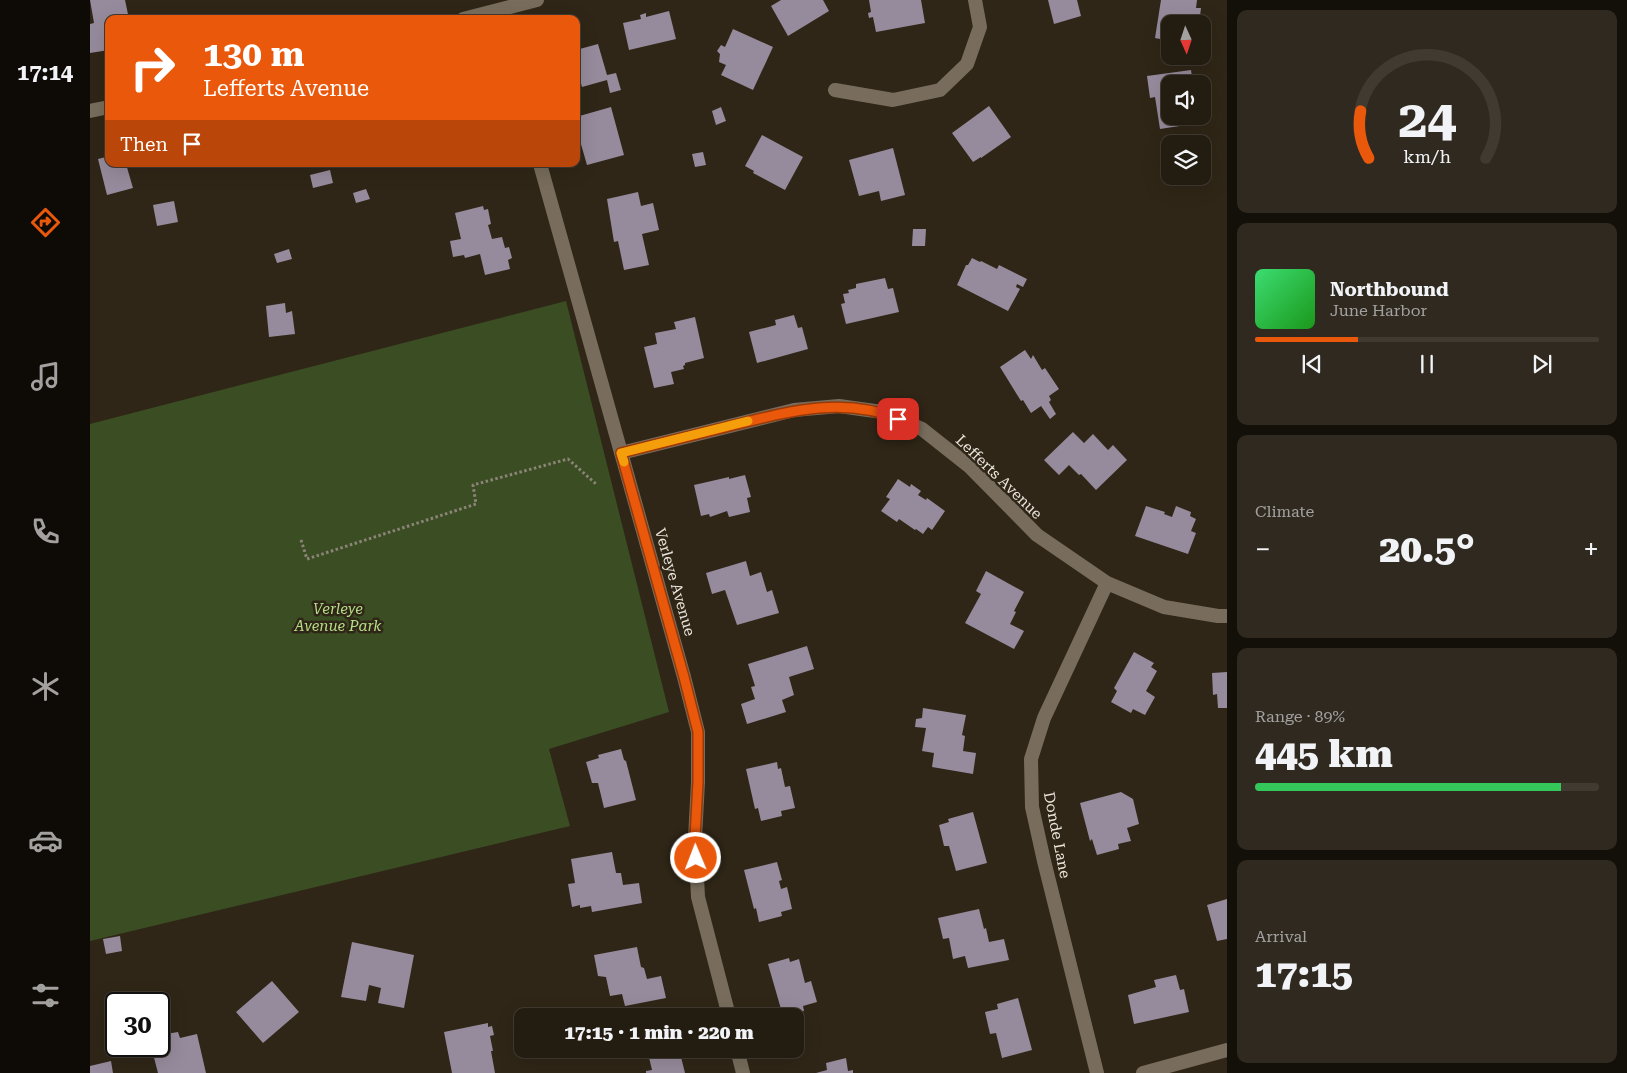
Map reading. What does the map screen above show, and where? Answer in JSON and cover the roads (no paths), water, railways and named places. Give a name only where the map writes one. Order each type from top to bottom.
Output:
[{"type":"street","points":[[478,15],[537,0]]},
{"type":"street","points":[[835,90],[893,100],[940,90],[967,64],[980,27],[974,0]]},
{"type":"street","points":[[90,111],[105,108]]},
{"type":"street","name":"Verleye Avenue","points":[[541,167],[698,732],[695,838],[698,897],[727,1008]]},
{"type":"street","name":"Lefferts Avenue","points":[[621,453],[794,410],[839,406],[882,412],[922,429],[970,467],[1037,535],[1107,583],[1164,607],[1227,616]]},
{"type":"street","name":"Donde Lane","points":[[1097,1073],[1032,807],[1031,759],[1044,718],[1107,583]]},
{"type":"street","points":[[1143,1073],[1227,1050]]},
{"type":"street","points":[[740,1058],[744,1073]]},
{"type":"park label","name":"Verleye Avenue Park","points":[[338,618]]}]
